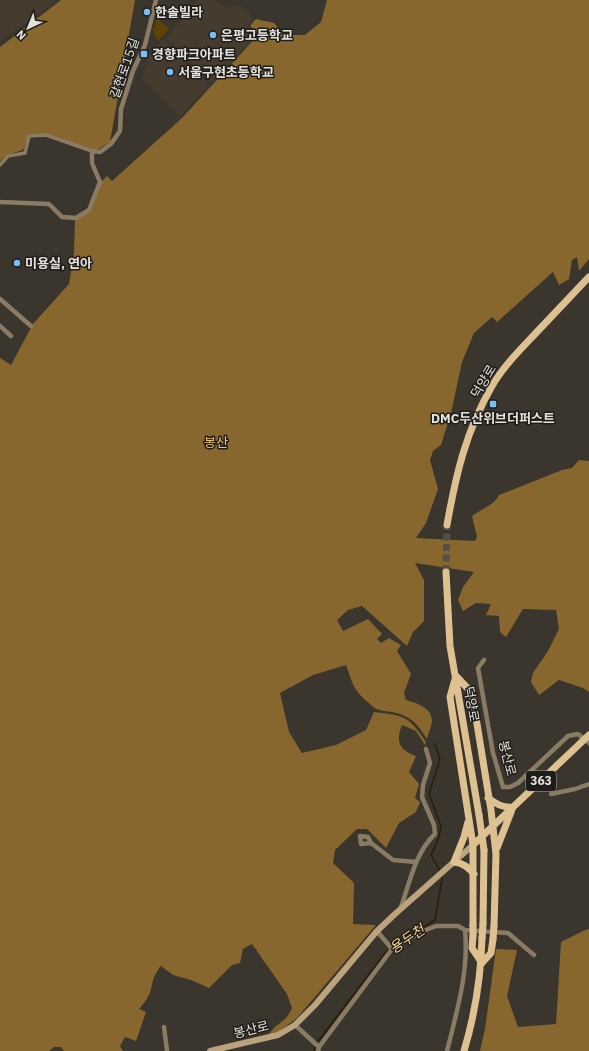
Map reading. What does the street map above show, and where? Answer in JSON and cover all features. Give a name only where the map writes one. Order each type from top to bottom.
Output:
[{"type":"main road","name":"덕양로","points":[[447,525],[454,485],[462,454],[476,417],[493,385],[512,359],[589,277]]},
{"type":"main road","name":"덕양로","points":[[446,572],[450,646],[484,850],[482,963]]},
{"type":"main road","points":[[456,676],[472,693],[496,854],[492,953],[482,963],[477,996],[464,1051]]},
{"type":"main road","points":[[456,676],[450,697],[473,844],[474,874],[472,948],[482,963]]},
{"type":"main road","name":"봉산로","points":[[210,1051],[278,1035],[295,1025],[315,1005],[377,932],[588,739]]},
{"type":"main road","points":[[488,798],[506,808],[513,807]]},
{"type":"main road","points":[[496,854],[499,841],[513,807]]},
{"type":"main road","points":[[468,814],[464,837],[454,862],[460,862],[474,874]]},
{"type":"street","name":"갈현로15길","points":[[92,152],[100,152],[106,148],[111,144],[120,131],[121,110],[133,71],[145,45],[156,0]]},
{"type":"street","points":[[0,164],[8,156],[26,153],[29,136],[46,136],[92,152],[92,163],[100,182],[89,210],[76,218],[62,217],[48,204],[0,202]]},
{"type":"street","points":[[0,299],[31,326]]},
{"type":"street","points":[[0,326],[11,336]]},
{"type":"street","name":"봉산로","points":[[484,660],[478,668],[493,753],[503,787],[510,787],[518,783],[568,736],[578,734],[588,739]]},
{"type":"street","name":"봉산로","points":[[402,908],[416,862],[423,848],[434,834],[434,825],[422,797],[423,784],[430,763],[426,749]]},
{"type":"street","points":[[551,794],[575,789],[589,784]]},
{"type":"street","points":[[372,843],[393,860],[416,862]]},
{"type":"street","points":[[295,1025],[313,1041],[318,1049],[392,949],[421,932],[436,926],[458,926],[465,930],[508,933],[534,955]]},
{"type":"street","points":[[447,1051],[464,977],[466,944],[465,930]]},
{"type":"street","points":[[377,932],[392,949]]},
{"type":"street","points":[[164,1028],[167,1051]]},
{"type":"shaded area","points":[[0,0],[53,0],[55,2],[0,41]]},
{"type":"shaded area","points":[[197,0],[215,0],[226,8],[238,5],[249,12],[252,19],[247,26],[258,34],[211,83],[166,39]]},
{"type":"shaded area","points":[[157,18],[169,29],[158,41],[153,32]]},
{"type":"shaded area","name":"서울구현초등학교","points":[[164,40],[209,84],[180,117],[142,79],[148,56]]},
{"type":"green space","points":[[61,0],[135,0],[110,142],[99,149],[92,151],[46,135],[29,136],[23,150],[7,155],[0,161],[0,47]]},
{"type":"green space","name":"봉산","points":[[327,0],[589,0],[589,259],[579,271],[577,257],[572,260],[569,279],[559,285],[553,272],[497,322],[492,317],[474,333],[462,362],[451,413],[441,445],[433,451],[430,460],[438,489],[426,523],[416,538],[475,541],[477,537],[472,516],[492,504],[499,495],[562,470],[572,468],[579,460],[589,461],[589,692],[583,688],[559,680],[539,695],[531,682],[533,673],[548,651],[559,629],[556,610],[523,609],[506,637],[500,632],[499,616],[486,615],[491,604],[476,603],[463,611],[458,600],[463,587],[474,572],[415,563],[424,580],[424,621],[413,632],[407,646],[362,606],[348,610],[337,620],[343,631],[368,619],[382,634],[377,639],[381,643],[389,638],[401,645],[397,651],[411,674],[404,693],[406,700],[422,706],[431,716],[432,722],[427,739],[417,725],[404,715],[376,709],[354,686],[346,665],[313,675],[280,693],[289,732],[302,753],[336,745],[366,730],[374,712],[405,718],[415,726],[426,742],[425,745],[416,731],[402,725],[399,736],[400,745],[406,751],[416,756],[409,772],[419,784],[415,798],[420,802],[416,812],[399,823],[386,848],[367,829],[357,829],[335,850],[333,863],[354,883],[353,924],[376,925],[297,1018],[277,1033],[268,1035],[285,1019],[292,1008],[287,994],[252,944],[243,949],[240,963],[232,965],[209,988],[191,980],[173,975],[161,966],[154,977],[149,995],[139,1009],[146,1012],[136,1041],[125,1037],[120,1046],[123,1051],[64,1051],[61,1047],[54,1047],[49,1051],[0,1051],[0,358],[11,365],[33,324],[69,284],[74,253],[75,220],[91,210],[102,181],[107,176],[112,181],[182,118],[259,34],[250,26],[256,19],[274,23],[284,35],[305,35],[321,22]]},
{"type":"green space","points":[[589,929],[589,1051],[480,1051],[485,1029],[496,949],[517,950],[507,996],[518,1027],[556,1024],[561,942]]},
{"type":"waterway","name":"용두천","points":[[435,744],[440,759],[429,794],[441,826],[439,837],[431,855],[440,871]]},
{"type":"waterway","name":"용두천","points":[[401,941],[435,920],[442,879],[441,876]]},
{"type":"waterway","name":"용두천","points":[[314,1051],[316,1044],[389,948]]},
{"type":"tunnel","points":[[446,572],[447,525]]},
{"type":"place","name":"한솔빌라","points":[[147,12]]},
{"type":"place","name":"은평고등학교","points":[[213,35]]},
{"type":"place","name":"경향파크아파트","points":[[144,54]]},
{"type":"place","name":"서울구현초등학교","points":[[170,72]]},
{"type":"place","name":"미용실, 연아","points":[[17,263]]},
{"type":"place","name":"DMC두산위브더퍼스트","points":[[493,404]]}]
